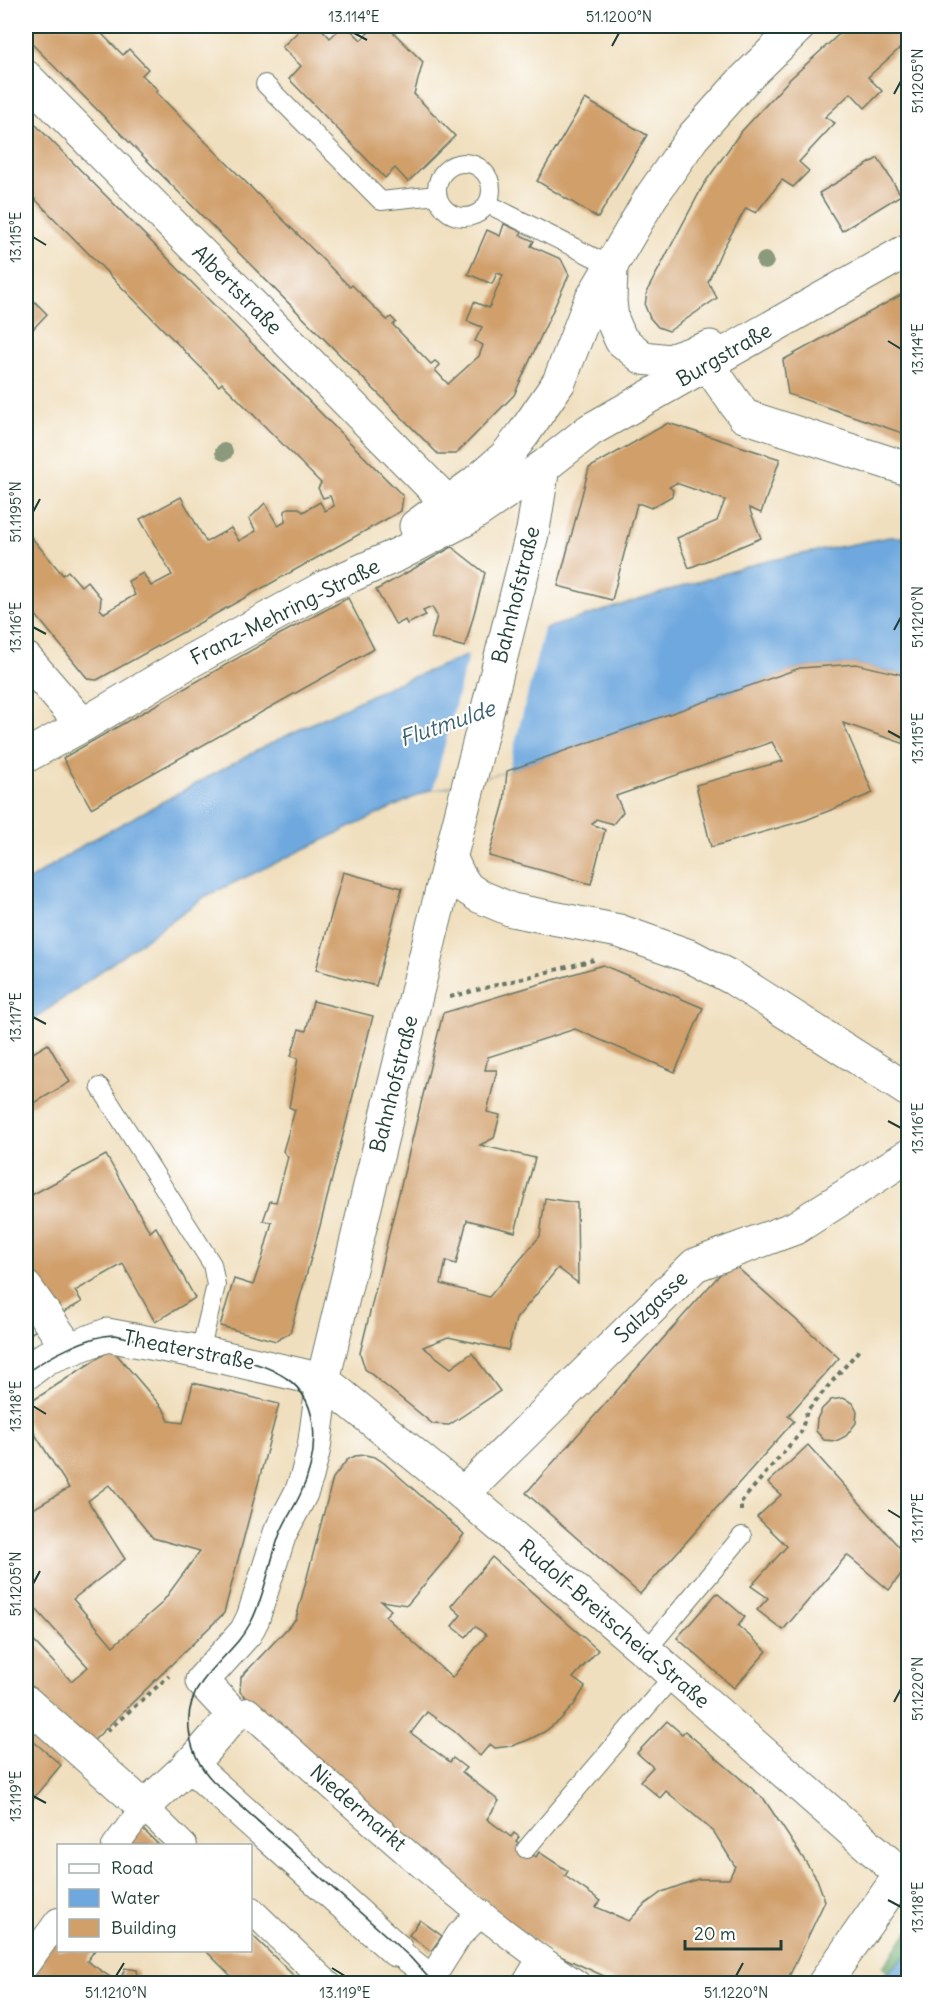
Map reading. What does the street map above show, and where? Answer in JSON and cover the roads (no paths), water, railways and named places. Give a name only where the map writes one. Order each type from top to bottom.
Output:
[{"type":"street","points":[[325,587],[404,535],[475,483],[506,456],[559,382],[590,302],[651,197],[693,137],[742,82],[800,26]]},
{"type":"street","name":"Albertstraße","points":[[26,77],[448,503]]},
{"type":"street","name":"Burgstraße","points":[[543,466],[590,430],[909,250]]},
{"type":"street","points":[[611,266],[612,319],[621,340],[643,358],[669,361],[788,318]]},
{"type":"street","points":[[708,365],[744,416],[909,469]]},
{"type":"street","name":"Bahnhofstraße","points":[[234,1715],[202,1681],[246,1632],[253,1618],[278,1539],[307,1476],[314,1448],[323,1380],[450,857],[533,530],[559,382]]},
{"type":"street","name":"Franz-Mehring-Straße","points":[[26,756],[185,664],[325,587],[399,554],[466,519],[543,466]]},
{"type":"street","points":[[26,659],[83,725]]},
{"type":"street","points":[[450,857],[467,888],[479,896],[512,910],[618,932],[692,957],[734,979],[909,1090]]},
{"type":"street","name":"Salzgasse","points":[[463,1494],[695,1265],[795,1228],[909,1156]]},
{"type":"street","points":[[26,1288],[69,1349]]},
{"type":"street","name":"Theaterstraße","points":[[26,1373],[46,1358],[107,1335],[200,1352],[323,1380]]},
{"type":"street","name":"Rudolf-Breitscheid-Straße","points":[[323,1380],[463,1494],[905,1870]]},
{"type":"street","points":[[26,1702],[183,1844]]},
{"type":"street","name":"Niedermarkt","points":[[234,1715],[248,1711],[360,1812],[481,1913],[540,1959],[578,1983]]},
{"type":"street","points":[[116,1844],[144,1807],[189,1764],[234,1715]]},
{"type":"street","points":[[189,1764],[430,1981],[459,1935],[481,1913]]},
{"type":"street","points":[[824,1983],[905,1870]]},
{"type":"street","points":[[252,1911],[328,1983]]},
{"type":"street","points":[[26,1965],[57,1922]]},
{"type":"street","points":[[525,1983],[540,1959]]},
{"type":"lane","points":[[265,84],[381,201],[437,195]]},
{"type":"lane","points":[[466,163],[483,170],[491,186],[488,204],[474,216],[457,217],[449,213],[442,207],[437,195],[438,182],[442,174],[449,167],[466,163]]},
{"type":"lane","points":[[488,204],[611,266]]},
{"type":"lane","points":[[100,1087],[212,1264],[216,1285],[200,1352]]},
{"type":"lane","points":[[646,1651],[742,1536]]},
{"type":"lane","points":[[526,1849],[674,1675]]},
{"type":"water","name":"Flutmulde","points":[[889,537],[908,537],[908,676],[856,664],[800,668],[507,771],[429,790],[206,896],[26,1025],[26,882],[85,844],[267,745],[390,686],[505,641],[762,562]]},
{"type":"water","points":[[908,1954],[908,1983],[880,1983],[888,1972]]},
{"type":"tram line","points":[[26,1373],[68,1348],[93,1339],[115,1335],[254,1363],[286,1378],[307,1402],[314,1432],[306,1481],[280,1533],[263,1592],[251,1622],[208,1674],[195,1694],[190,1707],[189,1720],[192,1746],[204,1771],[213,1781],[410,1957],[432,1984]]}]
